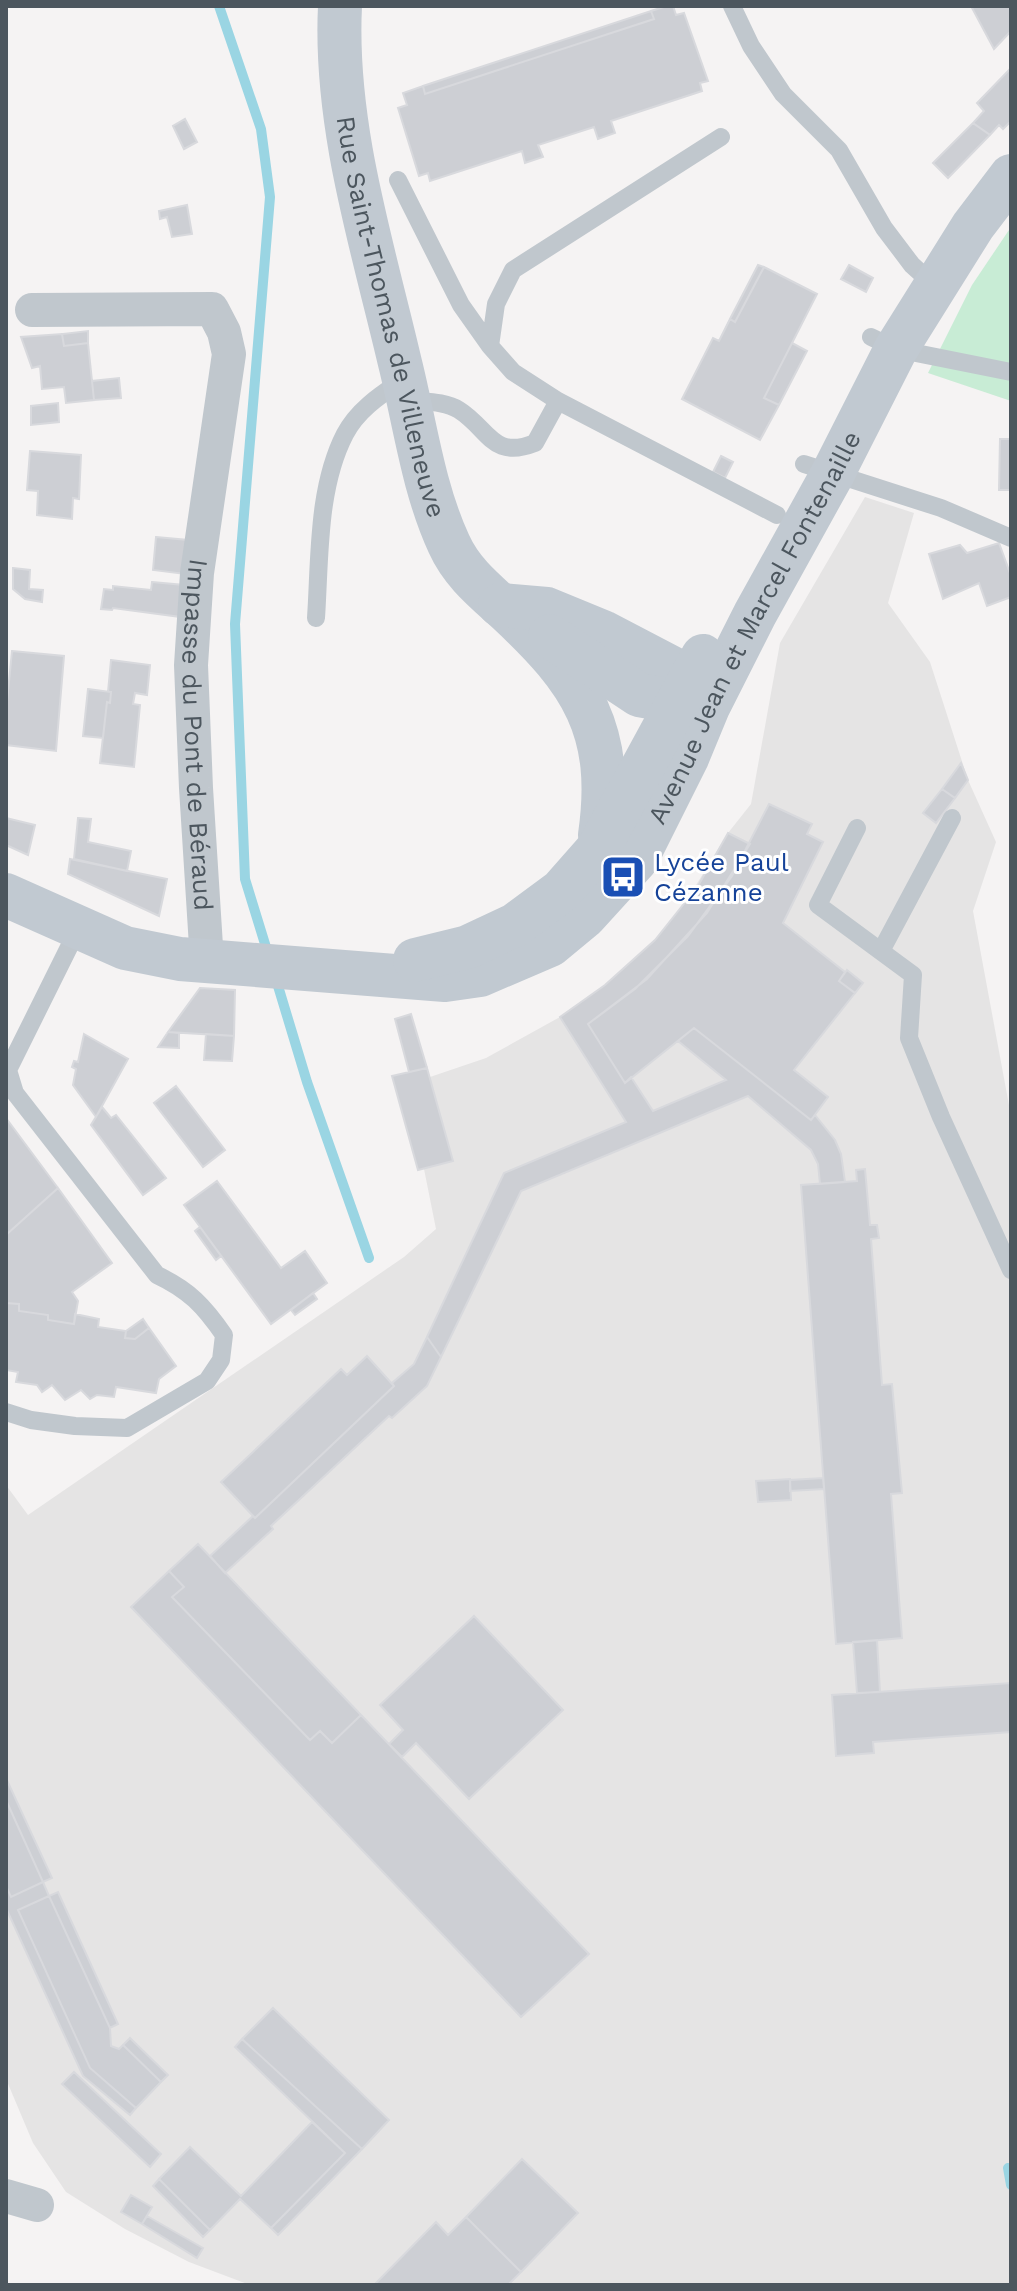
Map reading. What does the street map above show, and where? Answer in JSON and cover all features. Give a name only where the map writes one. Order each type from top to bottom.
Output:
[{"type":"main road","name":"Rue Saint-Thomas de Villeneuve","points":[[340,6],[338,50],[351,150],[417,445],[448,543],[460,566],[550,651],[573,683],[590,716],[603,768],[603,808],[598,849]]},
{"type":"main road","name":"Avenue Jean et Marcel Fontenaille","points":[[321,970],[427,959],[468,947],[515,925],[561,891],[598,849],[693,696],[755,614],[818,470],[959,202],[1011,148]]},
{"type":"main road","name":"Avenue Jean et Marcel Fontenaille","points":[[923,275],[973,226],[1011,176]]},
{"type":"main road","name":"Avenue Jean et Marcel Fontenaille","points":[[6,895],[125,948],[214,962],[445,980],[480,975],[550,945],[585,916],[636,860],[687,758],[693,696],[777,515],[818,470]]},
{"type":"main road","name":"Rue Saint-Thomas de Villeneuve","points":[[500,605],[639,695],[693,696]]},
{"type":"street","name":"Impasse du Pont de Béraud","points":[[32,310],[212,309],[224,332],[229,354],[197,573],[191,665],[196,788],[214,962]]},
{"type":"lane","points":[[732,6],[751,46],[783,94],[839,150],[858,187],[923,275]]},
{"type":"lane","points":[[490,346],[496,304],[513,270],[721,137]]},
{"type":"lane","points":[[398,180],[461,305],[513,372],[558,401],[777,515]]},
{"type":"lane","points":[[884,343],[1011,372]]},
{"type":"lane","points":[[316,618],[327,486],[345,433],[371,401],[406,389],[457,409],[505,449],[521,449],[535,443],[558,401]]},
{"type":"lane","points":[[818,470],[941,508],[1011,538]]},
{"type":"lane","points":[[881,951],[952,818]]},
{"type":"lane","points":[[857,828],[818,905],[913,975],[909,1038],[1011,1270]]},
{"type":"lane","points":[[6,1412],[31,1420],[75,1426],[127,1428],[207,1381],[221,1360],[224,1335],[207,1310],[182,1287],[157,1275],[15,1093],[8,1070],[79,927]]},
{"type":"shaded area","points":[[865,497],[914,513],[888,603],[930,662],[968,780],[996,842],[973,911],[1011,1116],[1011,2285],[250,2285],[189,2262],[125,2229],[66,2192],[33,2143],[6,2079],[6,1485],[28,1515],[404,1257],[436,1229],[424,1169],[418,1170],[392,1076],[409,1072],[395,1019],[411,1014],[430,1077],[486,1058],[560,1017],[605,985],[655,940],[682,908],[728,833],[751,804],[780,643]]},
{"type":"green space","points":[[1011,227],[1011,401],[928,373],[972,285]]},
{"type":"building","points":[[673,6],[676,15],[684,13],[708,81],[700,83],[702,91],[611,121],[615,133],[598,139],[594,127],[538,145],[543,157],[525,163],[522,151],[430,181],[428,173],[419,176],[398,108],[407,105],[403,93],[423,86],[425,94],[654,19],[651,11]]},
{"type":"building","points":[[971,6],[1011,6],[1011,31],[994,49]]},
{"type":"building","points":[[651,11],[654,19],[425,94],[423,86]]},
{"type":"building","points":[[1011,68],[1011,121],[1003,129],[999,125],[990,135],[973,123],[984,111],[977,103]]},
{"type":"building","points":[[185,119],[197,142],[184,149],[173,126]]},
{"type":"building","points":[[973,123],[990,135],[948,178],[933,163]]},
{"type":"building","points":[[187,205],[192,234],[172,237],[167,217],[160,219],[159,211]]},
{"type":"building","points":[[758,265],[764,267],[735,322],[730,319]]},
{"type":"building","points":[[849,265],[873,278],[866,292],[841,279]]},
{"type":"building","points":[[764,267],[817,294],[764,398],[779,405],[760,440],[682,399],[713,338],[719,341],[730,319],[735,322]]},
{"type":"building","points":[[88,331],[88,343],[64,346],[62,334]]},
{"type":"building","points":[[62,334],[64,346],[88,343],[94,400],[66,403],[64,387],[42,389],[40,366],[32,368],[21,337]]},
{"type":"building","points":[[792,343],[807,351],[779,405],[764,398]]},
{"type":"building","points":[[119,378],[121,398],[94,400],[92,381]]},
{"type":"building","points":[[58,403],[59,422],[31,425],[31,406]]},
{"type":"building","points":[[1000,439],[1011,439],[1011,490],[999,490]]},
{"type":"building","points":[[30,451],[81,455],[79,499],[73,498],[72,519],[37,515],[38,491],[27,490]]},
{"type":"building","points":[[721,456],[733,462],[725,478],[713,472]]},
{"type":"building","points":[[156,537],[188,540],[185,574],[153,570]]},
{"type":"building","points":[[999,543],[1011,576],[1011,597],[987,606],[979,583],[943,599],[929,554],[960,545],[967,553]]},
{"type":"building","points":[[13,568],[30,570],[29,589],[43,590],[42,602],[25,599],[13,589]]},
{"type":"building","points":[[152,582],[184,585],[181,617],[101,609],[104,589],[113,590],[113,586],[151,590]]},
{"type":"building","points":[[12,651],[64,656],[56,751],[6,745]]},
{"type":"building","points":[[111,660],[150,665],[147,695],[135,693],[133,704],[140,705],[134,767],[100,763],[107,702],[110,703]]},
{"type":"building","points":[[88,689],[111,692],[103,738],[83,736]]},
{"type":"building","points":[[961,763],[968,780],[955,798],[942,789]]},
{"type":"building","points":[[942,789],[955,798],[936,823],[923,813]]},
{"type":"building","points":[[769,804],[812,824],[807,834],[823,842],[783,923],[845,972],[839,981],[855,993],[794,1070],[828,1097],[811,1120],[694,1028],[625,1083],[588,1024],[635,989],[688,936],[732,876]]},
{"type":"building","points":[[6,818],[35,825],[28,855],[6,845]]},
{"type":"building","points":[[78,818],[91,819],[88,842],[131,851],[127,871],[74,859]]},
{"type":"building","points":[[728,833],[750,844],[707,913],[647,979],[588,1024],[625,1083],[631,1077],[653,1111],[726,1080],[678,1041],[694,1028],[811,1120],[815,1115],[835,1140],[841,1154],[845,1182],[820,1184],[818,1164],[811,1150],[748,1096],[521,1191],[441,1357],[427,1337],[504,1173],[626,1122],[560,1017],[605,985],[655,940],[698,886]]},
{"type":"building","points":[[70,859],[167,879],[159,916],[68,874]]},
{"type":"building","points":[[847,970],[863,983],[855,993],[839,981]]},
{"type":"building","points":[[200,988],[235,990],[234,1036],[168,1032]]},
{"type":"building","points":[[411,1014],[427,1068],[409,1072],[395,1019]]},
{"type":"building","points":[[168,1032],[179,1033],[179,1048],[158,1047]]},
{"type":"building","points":[[84,1034],[128,1059],[96,1117],[73,1085],[76,1069],[72,1067],[74,1061],[78,1062]]},
{"type":"building","points":[[206,1034],[234,1036],[232,1061],[204,1060]]},
{"type":"building","points":[[427,1068],[453,1161],[418,1170],[392,1076]]},
{"type":"building","points":[[176,1086],[225,1150],[203,1167],[154,1103]]},
{"type":"building","points":[[102,1107],[111,1118],[116,1115],[166,1178],[143,1195],[91,1125]]},
{"type":"building","points":[[6,1118],[58,1188],[6,1235]]},
{"type":"building","points":[[865,1169],[870,1225],[877,1225],[879,1238],[871,1239],[882,1385],[892,1384],[902,1493],[891,1494],[902,1638],[836,1644],[801,1185],[857,1181],[856,1170]]},
{"type":"building","points":[[217,1181],[281,1268],[305,1251],[327,1283],[271,1324],[184,1205]]},
{"type":"building","points":[[58,1188],[112,1263],[72,1292],[78,1301],[74,1324],[48,1320],[48,1315],[19,1311],[19,1304],[6,1303],[6,1235]]},
{"type":"building","points":[[200,1227],[221,1256],[216,1260],[195,1231]]},
{"type":"building","points":[[313,1293],[317,1299],[295,1315],[291,1310]]},
{"type":"building","points":[[6,1303],[19,1304],[19,1311],[48,1315],[48,1320],[74,1324],[75,1314],[99,1319],[98,1327],[126,1331],[125,1338],[135,1339],[149,1328],[176,1366],[159,1379],[156,1393],[116,1387],[114,1397],[97,1395],[90,1399],[81,1390],[65,1400],[52,1385],[42,1392],[37,1385],[16,1382],[18,1372],[6,1370]]},
{"type":"building","points":[[143,1319],[149,1328],[135,1339],[125,1338],[126,1331]]},
{"type":"building","points":[[427,1337],[441,1357],[427,1386],[392,1418],[389,1416],[225,1573],[210,1556],[253,1516],[255,1518],[394,1386],[392,1383],[414,1364]]},
{"type":"building","points":[[367,1356],[394,1386],[255,1518],[221,1482],[341,1369],[347,1375]]},
{"type":"building","points":[[823,1478],[824,1489],[790,1491],[790,1480]]},
{"type":"building","points":[[790,1479],[791,1500],[758,1502],[756,1481]]},
{"type":"building","points":[[198,1544],[361,1715],[332,1743],[320,1731],[310,1740],[172,1597],[184,1587],[169,1571]]},
{"type":"building","points":[[169,1571],[184,1587],[172,1597],[310,1740],[320,1731],[332,1743],[361,1715],[589,1954],[521,2017],[131,1607]]},
{"type":"building","points":[[474,1616],[563,1710],[469,1799],[416,1743],[402,1757],[389,1744],[403,1730],[380,1705]]},
{"type":"building","points":[[877,1640],[880,1692],[857,1693],[853,1642]]},
{"type":"building","points":[[1011,1683],[1011,1732],[873,1742],[874,1753],[836,1756],[832,1695]]},
{"type":"building","points":[[6,1778],[52,1878],[43,1882],[6,1800]]},
{"type":"building","points":[[6,1800],[43,1882],[11,1897],[6,1886]]},
{"type":"building","points":[[43,1882],[49,1896],[18,1910],[90,2068],[136,2108],[130,2115],[83,2076],[6,1908],[6,1886],[11,1897]]},
{"type":"building","points":[[58,1892],[118,2024],[110,2028],[49,1896]]},
{"type":"building","points":[[49,1896],[110,2028],[111,2046],[119,2049],[123,2045],[161,2082],[136,2108],[90,2068],[18,1910]]},
{"type":"building","points":[[273,2008],[389,2120],[362,2149],[242,2039]]},
{"type":"building","points":[[130,2038],[168,2075],[161,2082],[123,2045]]},
{"type":"building","points":[[242,2039],[362,2149],[278,2235],[271,2228],[345,2153],[235,2047]]},
{"type":"building","points":[[74,2072],[161,2154],[150,2167],[62,2084]]},
{"type":"building","points":[[312,2122],[345,2153],[271,2228],[240,2199],[210,2230],[159,2179],[190,2147],[241,2196]]},
{"type":"building","points":[[522,2159],[578,2213],[521,2272],[466,2217]]},
{"type":"building","points":[[159,2179],[210,2230],[203,2237],[153,2186]]},
{"type":"building","points":[[131,2195],[152,2207],[142,2224],[121,2212]]},
{"type":"building","points":[[147,2216],[203,2248],[197,2258],[142,2224]]},
{"type":"building","points":[[466,2217],[521,2272],[508,2285],[374,2285],[436,2222],[448,2235]]},
{"type":"waterway","points":[[219,6],[261,129],[270,197],[235,624],[245,879],[269,957]]},
{"type":"waterway","points":[[275,976],[307,1082],[369,1258]]},
{"type":"waterway","points":[[1008,2168],[1011,2185]]},
{"type":"place","name":"Lycée Paul Cézanne","points":[[623,877]]}]
